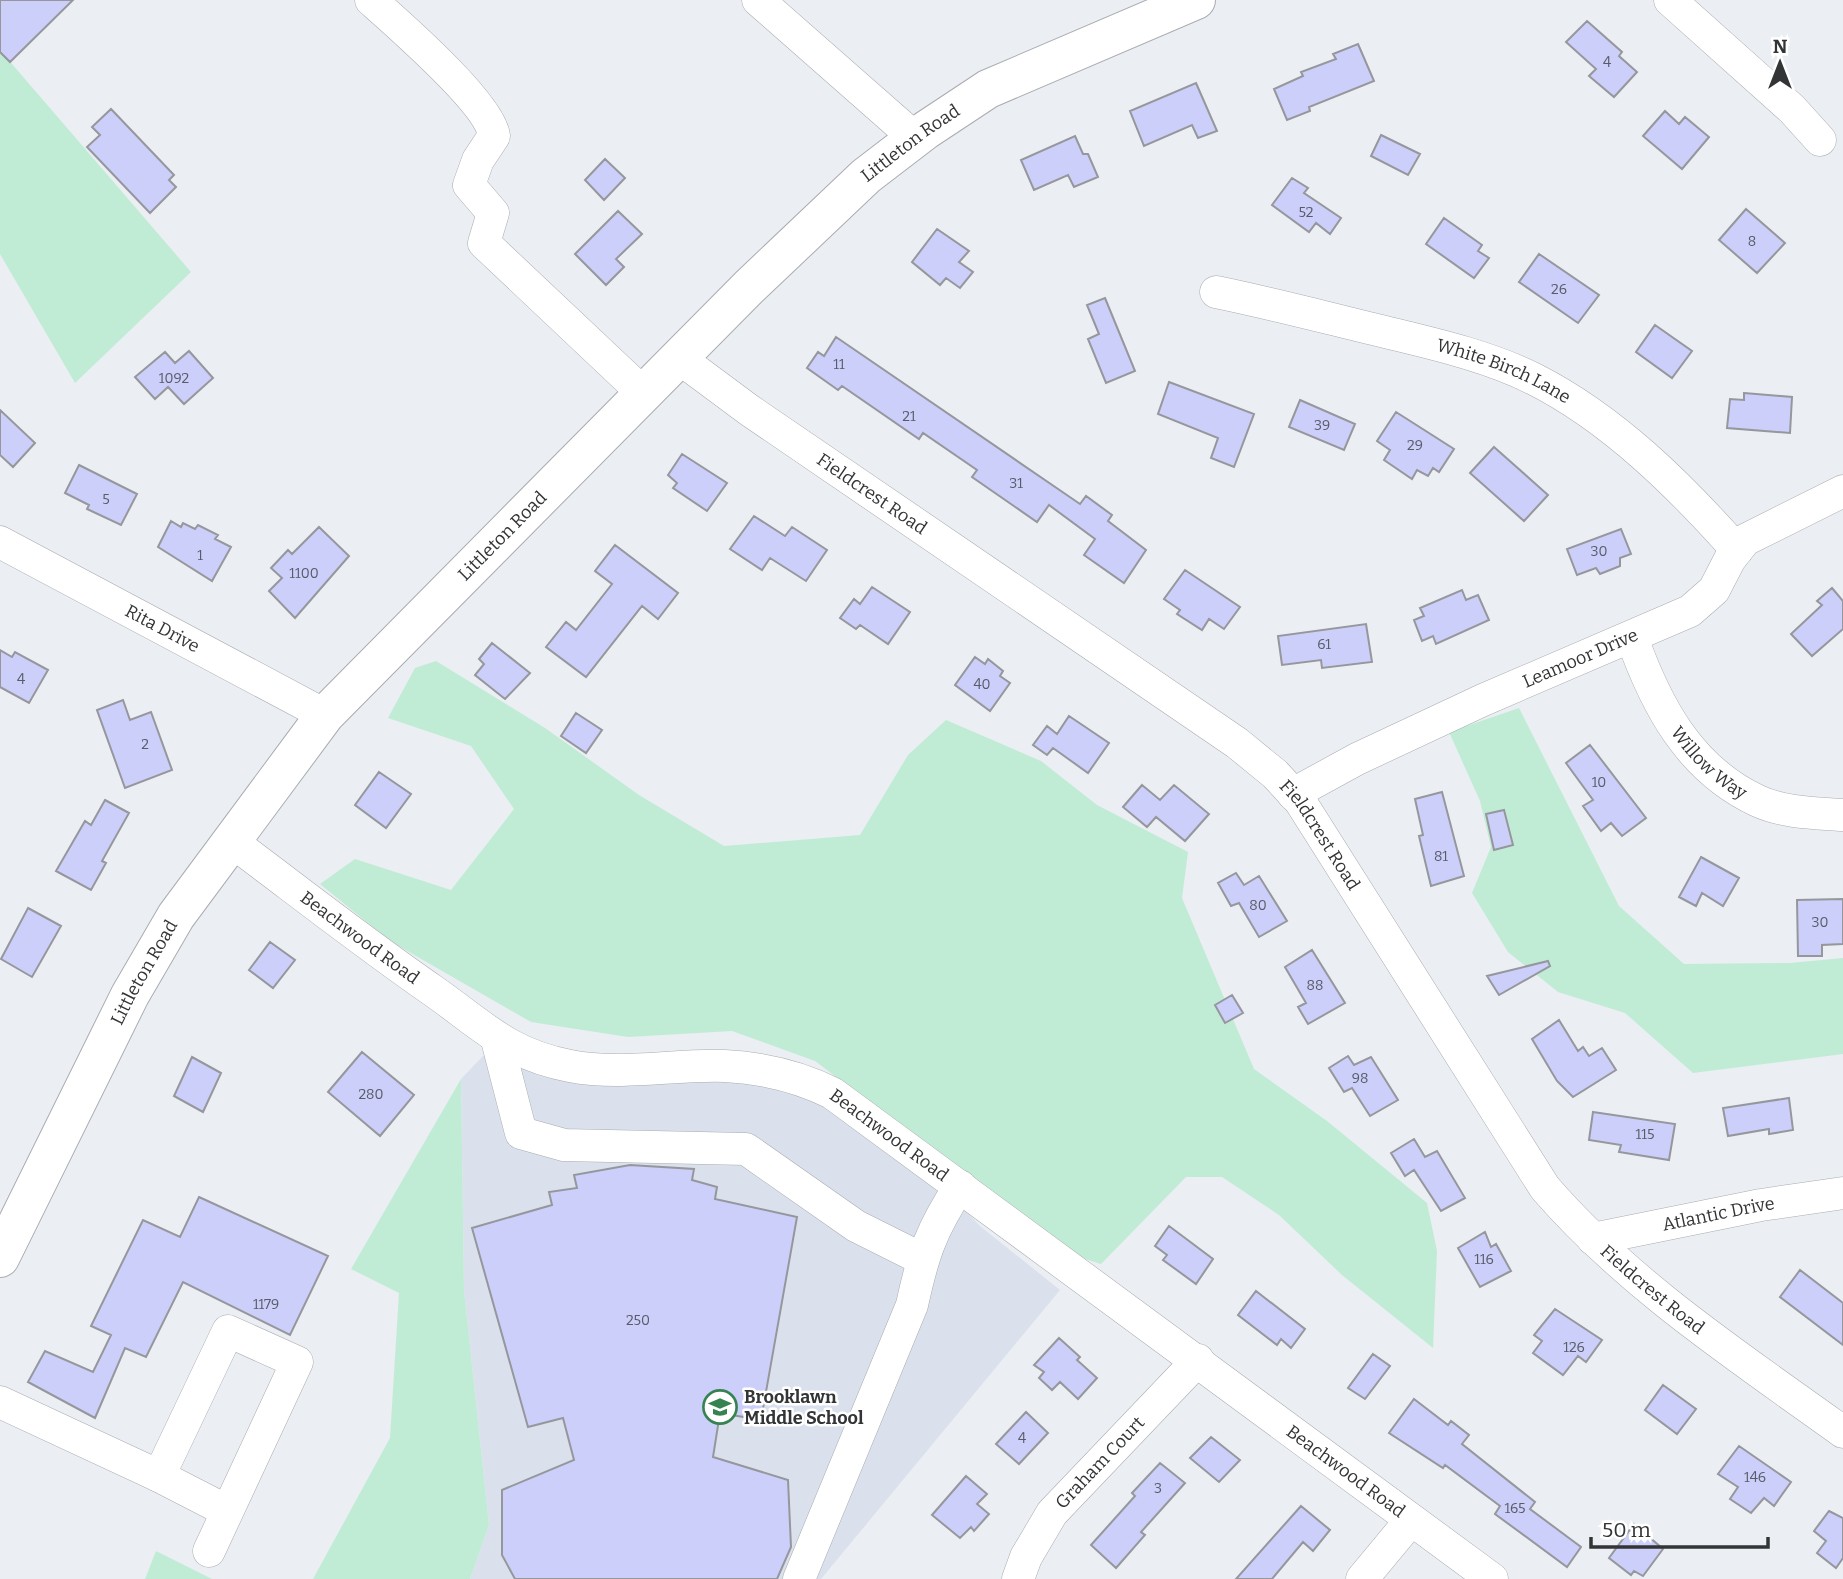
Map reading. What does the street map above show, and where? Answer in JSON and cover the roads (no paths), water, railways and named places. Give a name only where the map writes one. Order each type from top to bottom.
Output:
[{"type":"main road","name":"Littleton Road","points":[[0,1258],[9,1213],[176,916],[325,715],[643,393],[866,176],[915,138],[988,89],[1196,0]]},
{"type":"street","points":[[371,0],[458,84],[493,125],[494,136],[478,160],[469,185],[493,213],[484,243],[643,393]]},
{"type":"street","points":[[758,0],[915,138]]},
{"type":"street","points":[[1670,0],[1792,109],[1820,140]]},
{"type":"street","name":"White Birch Lane","points":[[1216,292],[1429,343],[1534,379],[1577,404],[1620,438],[1694,502],[1737,550]]},
{"type":"street","name":"Fieldcrest Road","points":[[679,358],[749,410],[1237,743],[1293,793],[1545,1188],[1593,1238],[1661,1300],[1843,1432]]},
{"type":"street","name":"Leamoor Drive","points":[[1293,793],[1357,759],[1483,700],[1690,611],[1714,590],[1745,540],[1843,491]]},
{"type":"street","name":"Rita Drive","points":[[0,542],[325,715]]},
{"type":"street","name":"Willow Way","points":[[1632,638],[1648,682],[1667,720],[1695,753],[1723,778],[1758,801],[1799,812],[1843,815]]},
{"type":"street","name":"Beachwood Road","points":[[232,841],[497,1040],[534,1057],[571,1066],[612,1069],[724,1066],[772,1071],[804,1079],[832,1093],[1492,1579]]},
{"type":"street","points":[[497,1040],[521,1133],[564,1145],[746,1149],[856,1226],[922,1259]]},
{"type":"street","points":[[799,1579],[912,1305],[922,1259],[935,1224],[960,1186]]},
{"type":"street","name":"Atlantic Drive","points":[[1593,1238],[1762,1205],[1843,1193]]},
{"type":"street","points":[[159,1476],[228,1331],[297,1362],[209,1551]]},
{"type":"street","name":"Graham Court","points":[[1018,1579],[1026,1557],[1052,1513],[1198,1360]]},
{"type":"street","points":[[0,1402],[159,1476],[227,1511]]},
{"type":"street","points":[[1362,1579],[1410,1520]]},
{"type":"place","name":"Brooklawn Middle School","points":[[720,1407]]}]
